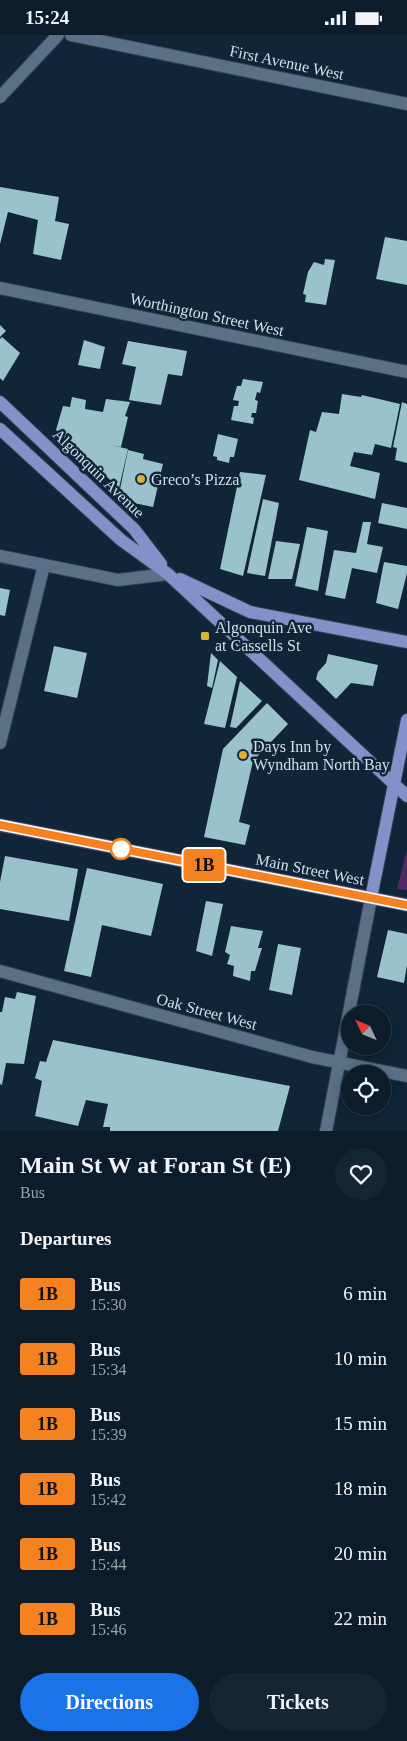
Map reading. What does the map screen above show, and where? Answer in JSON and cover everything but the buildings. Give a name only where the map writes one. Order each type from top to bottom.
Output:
[{"type":"main road","name":"Algonquin Avenue","points":[[0,402],[134,529],[168,574]]},
{"type":"main road","name":"Algonquin Avenue","points":[[0,429],[121,541],[168,574],[407,796]]},
{"type":"main road","points":[[168,574],[250,612],[407,642]]},
{"type":"main road","points":[[370,898],[407,719]]},
{"type":"main road","name":"Main Street West","points":[[0,825],[407,905]]},
{"type":"street","points":[[0,97],[58,35]]},
{"type":"street","name":"First Avenue West","points":[[71,35],[407,104]]},
{"type":"street","name":"Worthington Street West","points":[[0,288],[407,372]]},
{"type":"street","points":[[0,556],[118,580],[168,574]]},
{"type":"street","points":[[0,743],[44,565]]},
{"type":"street","points":[[326,1131],[370,898]]},
{"type":"street","name":"Oak Street West","points":[[0,971],[293,1052],[407,1076]]},
{"type":"shaded area","points":[[407,850],[407,890],[397,889]]},
{"type":"bus line","name":"1B","points":[[0,825],[407,905]]},
{"type":"place","name":"Greco’s Pizza","points":[[141,479]]},
{"type":"place","name":"Algonquin Ave at Cassells St","points":[[205,636]]},
{"type":"place","name":"Days Inn by Wyndham North Bay","points":[[243,755]]}]
